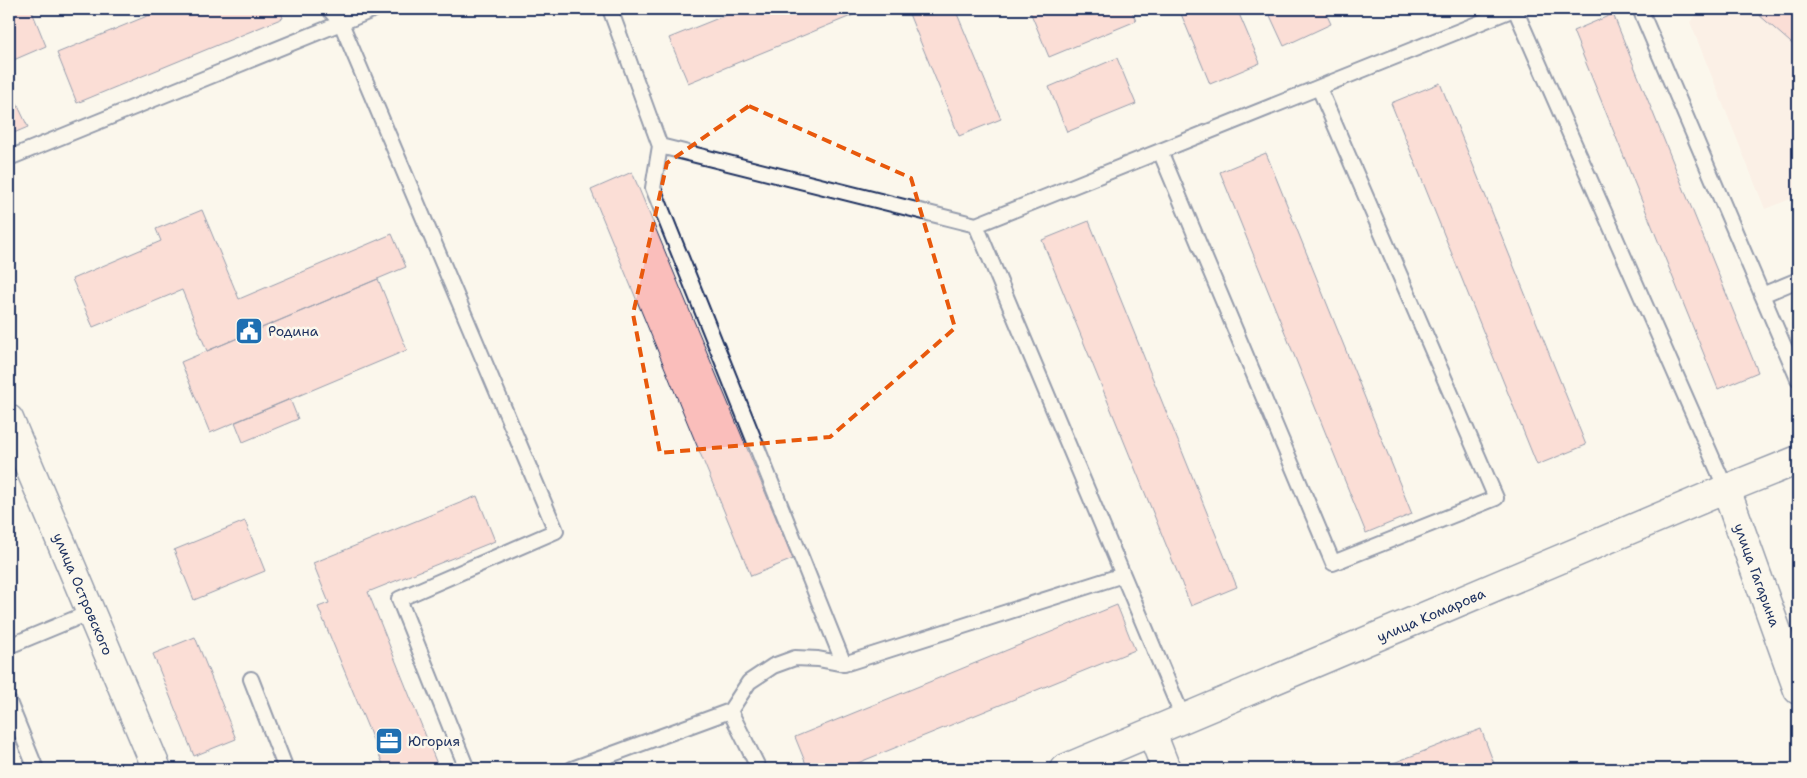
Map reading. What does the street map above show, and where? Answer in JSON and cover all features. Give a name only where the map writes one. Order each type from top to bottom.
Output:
[{"type":"street","name":"улица Островского","points":[[9,419],[156,769]]},
{"type":"street","name":"улица Комарова","points":[[1064,769],[1798,460]]},
{"type":"street","name":"улица Гагарина","points":[[1726,489],[1798,690]]},
{"type":"street","points":[[1152,733],[1166,769]]},
{"type":"lane","points":[[329,9],[341,23],[556,531],[399,599],[467,769]]},
{"type":"lane","points":[[9,158],[375,9]]},
{"type":"lane","points":[[610,9],[660,146],[653,188],[844,664]]},
{"type":"lane","points":[[660,146],[976,225],[1514,9],[1726,489]]},
{"type":"lane","points":[[1640,9],[1798,379]]},
{"type":"lane","points":[[1160,152],[1333,563],[1496,498],[1319,88]]},
{"type":"lane","points":[[976,225],[1184,720]]},
{"type":"lane","points":[[1762,295],[1798,280]]},
{"type":"lane","points":[[572,769],[730,711],[749,682],[772,666],[795,658],[818,659],[844,664],[1123,575]]},
{"type":"lane","points":[[9,646],[91,612]]},
{"type":"lane","points":[[252,679],[286,769]]},
{"type":"lane","points":[[9,702],[36,769]]},
{"type":"lane","points":[[730,711],[759,769]]},
{"type":"highlighted area","points":[[749,106],[911,178],[955,328],[830,437],[660,453],[633,314],[667,163]]},
{"type":"shaded area","points":[[1703,9],[1798,9],[1798,196],[1765,209],[1690,22]]},
{"type":"building","points":[[22,9],[31,9],[46,46],[9,62],[9,10],[10,14]]},
{"type":"building","points":[[164,9],[280,9],[283,18],[77,103],[57,53]]},
{"type":"building","points":[[741,9],[868,9],[688,83],[669,38]]},
{"type":"building","points":[[907,9],[955,9],[1001,119],[959,136]]},
{"type":"building","points":[[1029,9],[1131,9],[1136,21],[1049,57]]},
{"type":"building","points":[[1179,9],[1237,9],[1260,63],[1210,84]]},
{"type":"building","points":[[1267,9],[1324,9],[1331,24],[1284,46]]},
{"type":"building","points":[[1763,9],[1798,9],[1798,49],[1758,14]]},
{"type":"building","points":[[1613,14],[1758,372],[1718,389],[1573,31]]},
{"type":"building","points":[[1117,58],[1136,104],[1067,132],[1049,87]]},
{"type":"building","points":[[1440,83],[1586,445],[1537,465],[1391,103]]},
{"type":"building","points":[[9,87],[28,127],[9,135]]},
{"type":"building","points":[[1266,153],[1412,514],[1366,533],[1220,172]]},
{"type":"building","points":[[632,172],[793,559],[751,576],[591,190]]},
{"type":"building","points":[[202,210],[239,299],[392,234],[406,267],[207,351],[182,290],[93,327],[72,279],[161,241],[156,229]]},
{"type":"building","points":[[1089,221],[1237,587],[1191,606],[1042,240]]},
{"type":"building","points":[[378,279],[407,350],[210,433],[181,362]]},
{"type":"building","points":[[290,399],[298,419],[243,442],[235,422]]},
{"type":"building","points":[[477,496],[495,541],[368,592],[439,769],[385,769],[318,607],[329,603],[313,563]]},
{"type":"building","points":[[245,521],[265,571],[194,600],[174,550]]},
{"type":"building","points":[[1117,605],[1135,650],[843,769],[808,769],[795,737]]},
{"type":"building","points":[[195,637],[236,739],[194,756],[153,654]]},
{"type":"building","points":[[1481,729],[1496,769],[1378,769]]},
{"type":"place","name":"Родина","points":[[249,331]]},
{"type":"place","name":"Югория","points":[[389,741]]}]
